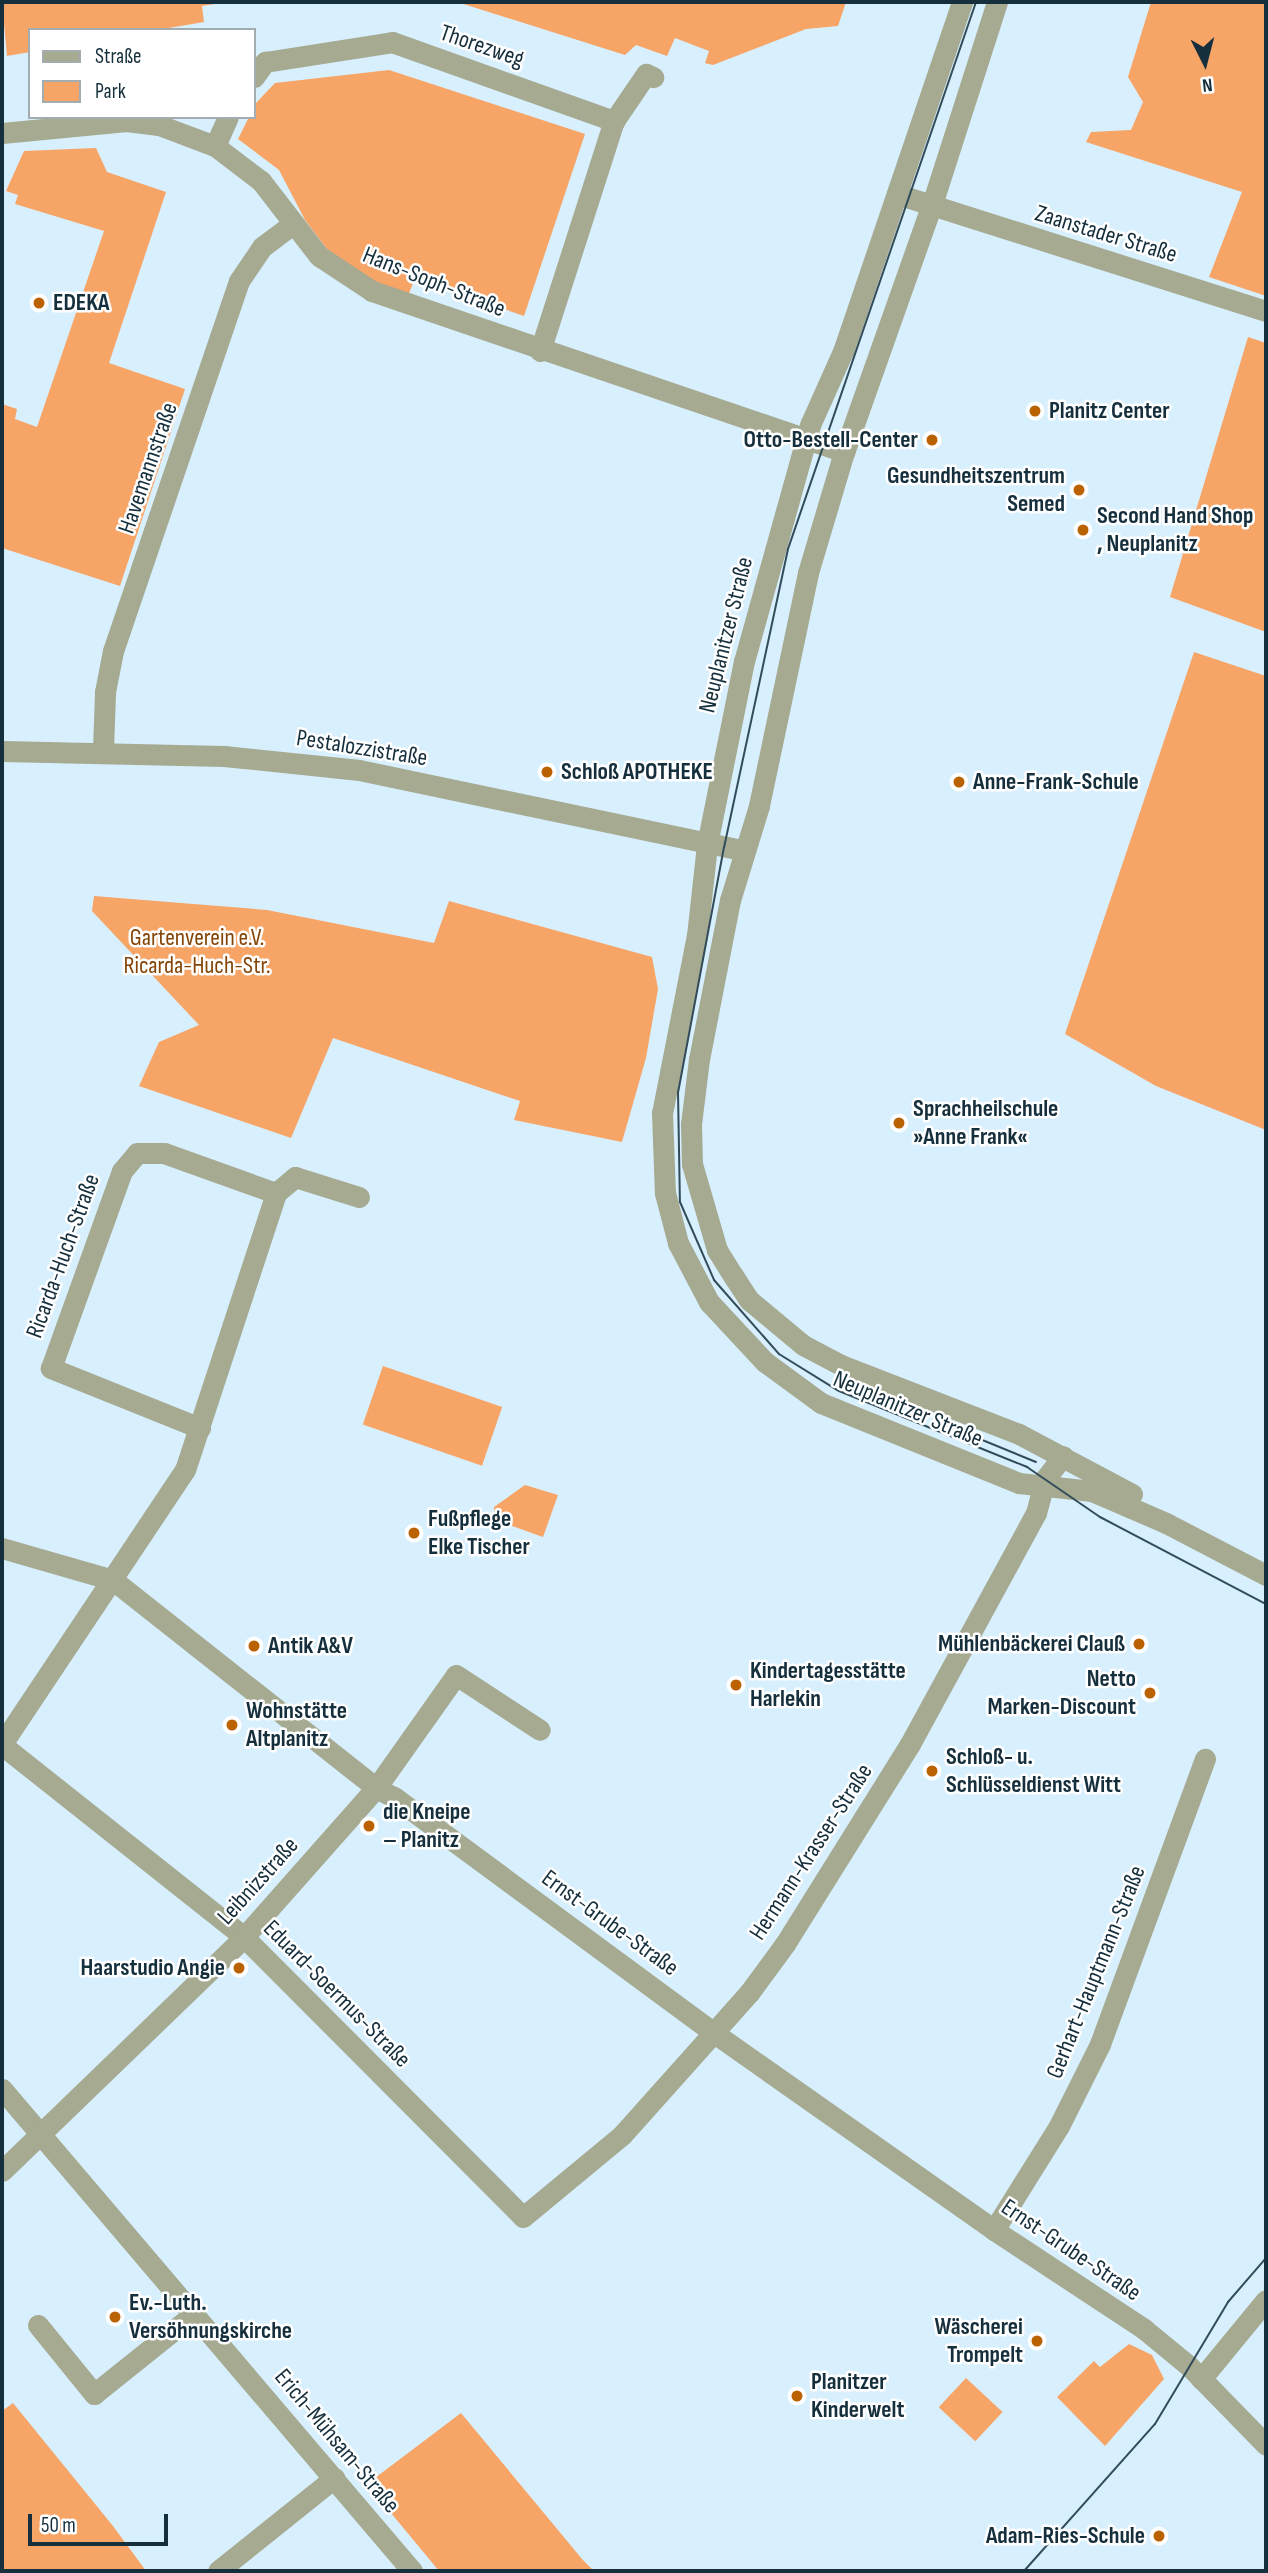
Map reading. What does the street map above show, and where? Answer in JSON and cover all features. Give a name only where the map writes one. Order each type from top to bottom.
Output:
[{"type":"street","name":"Neuplanitzer Straße","points":[[962,2],[844,349],[833,365],[806,439],[744,661],[707,845],[699,922],[660,1137],[665,1193],[691,1273],[729,1328],[785,1379],[821,1403],[1019,1483],[1092,1491],[1166,1522],[1266,1575]]},
{"type":"street","name":"Neuplanitzer Straße","points":[[997,2],[932,204],[844,452],[808,573],[754,829],[743,850],[699,1059],[691,1124],[694,1172],[717,1250],[750,1300],[819,1355],[1063,1456],[1133,1495],[1166,1522]]},
{"type":"street","name":"Thorezweg","points":[[256,74],[265,62],[392,43],[614,121]]},
{"type":"street","points":[[540,351],[614,121],[635,86],[646,74],[653,77]]},
{"type":"street","points":[[215,146],[227,119]]},
{"type":"street","name":"Hans-Soph-Straße","points":[[2,133],[126,121],[159,125],[215,146],[261,181],[319,256],[372,291],[540,351],[806,439]]},
{"type":"street","points":[[897,194],[932,204]]},
{"type":"street","name":"Zaanstader Straße","points":[[932,204],[1266,311]]},
{"type":"street","name":"Havemannstraße","points":[[103,750],[105,692],[113,651],[239,281],[262,247],[292,224]]},
{"type":"street","points":[[806,439],[844,452]]},
{"type":"street","name":"Pestalozzistraße","points":[[2,751],[103,750],[224,755],[359,770],[707,845]]},
{"type":"street","points":[[707,845],[743,850]]},
{"type":"street","name":"Ricarda-Huch-Straße","points":[[200,1428],[51,1368],[122,1171],[138,1153],[164,1153],[276,1193]]},
{"type":"street","points":[[2,1745],[185,1470],[276,1193],[295,1177],[359,1197]]},
{"type":"street","name":"Hermann-Krasser-Straße","points":[[523,2217],[622,2135],[714,2033],[785,1944],[852,1843],[1036,1513],[1043,1484],[1063,1456]]},
{"type":"street","name":"Ernst-Grube-Straße","points":[[2,1548],[113,1580],[376,1788],[394,1797],[714,2033],[994,2230],[1144,2329],[1202,2379]]},
{"type":"street","name":"Leibnizstraße","points":[[2,2171],[244,1937],[376,1788],[456,1675],[541,1730]]},
{"type":"street","name":"Eduard-Soermus-Straße","points":[[2,1745],[244,1937],[523,2217]]},
{"type":"street","name":"Gerhart-Hauptmann-Straße","points":[[994,2230],[1059,2126],[1100,2043],[1205,1759]]},
{"type":"street","name":"Erich-Mühsam-Straße","points":[[2,2089],[412,2571]]},
{"type":"street","points":[[1266,2300],[1202,2379],[1266,2445]]},
{"type":"street","points":[[38,2325],[94,2394],[195,2314]]},
{"type":"street","points":[[218,2571],[334,2478]]},
{"type":"green space","points":[[2,2],[228,2],[202,6],[204,22],[169,28],[28,28],[28,52],[7,56]]},
{"type":"green space","points":[[457,2],[846,2],[838,26],[806,29],[713,65],[705,63],[709,51],[675,38],[667,56],[636,45],[625,55]]},
{"type":"green space","points":[[1151,2],[1266,2],[1266,296],[1209,277],[1242,192],[1086,142],[1091,132],[1131,130],[1143,102],[1128,77]]},
{"type":"green space","points":[[389,70],[585,134],[524,316],[415,278],[408,296],[353,271],[327,249],[305,220],[279,170],[238,139],[248,119],[256,119],[256,103],[275,83]]},
{"type":"green space","points":[[96,148],[107,172],[166,192],[109,363],[185,389],[120,586],[2,548],[2,404],[17,409],[15,419],[37,427],[104,231],[15,204],[18,195],[6,191],[24,151]]},
{"type":"green space","points":[[1248,337],[1266,343],[1266,632],[1170,597]]},
{"type":"green space","points":[[1194,652],[1266,676],[1266,1130],[1156,1086],[1065,1034]]},
{"type":"green space","name":"Gartenverein e.V. Ricarda-Huch-Str.","points":[[94,896],[267,910],[434,943],[449,901],[652,957],[658,989],[646,1058],[622,1142],[514,1120],[520,1101],[333,1038],[291,1138],[139,1086],[159,1042],[199,1025],[92,911]]},
{"type":"green space","points":[[383,1366],[502,1407],[482,1466],[363,1425]]},
{"type":"green space","points":[[525,1485],[558,1495],[543,1537],[495,1520],[494,1507]]},
{"type":"green space","points":[[1129,2344],[1152,2355],[1164,2379],[1105,2446],[1057,2397],[1094,2361],[1100,2367]]},
{"type":"green space","points":[[966,2378],[1003,2412],[975,2441],[939,2407]]},
{"type":"green space","points":[[13,2403],[146,2571],[2,2571],[2,2411]]},
{"type":"green space","points":[[461,2413],[594,2571],[439,2571],[367,2484]]},
{"type":"tram line","points":[[976,2],[788,549],[724,847],[678,1092],[680,1202],[714,1280],[779,1354],[839,1391],[1027,1467],[1100,1517],[1266,1604]]},
{"type":"tram line","points":[[936,1421],[1036,1462]]},
{"type":"tram line","points":[[1024,2571],[1155,2424],[1228,2302],[1266,2258]]},
{"type":"place","name":"EDEKA","points":[[39,303]]},
{"type":"place","name":"Planitz Center","points":[[1035,411]]},
{"type":"place","name":"Otto-Bestell-Center","points":[[932,440]]},
{"type":"place","name":"Gesundheitszentrum Semed","points":[[1079,490]]},
{"type":"place","name":"Second Hand Shop , Neuplanitz","points":[[1083,530]]},
{"type":"place","name":"Schloß APOTHEKE","points":[[547,772]]},
{"type":"place","name":"Anne-Frank-Schule","points":[[959,782]]},
{"type":"place","name":"Sprachheilschule »Anne Frank«","points":[[899,1123]]},
{"type":"place","name":"Fußpflege Elke Tischer","points":[[414,1533]]},
{"type":"place","name":"Mühlenbäckerei Clauß","points":[[1139,1644]]},
{"type":"place","name":"Antik A&V","points":[[254,1646]]},
{"type":"place","name":"Kindertagesstätte Harlekin","points":[[736,1685]]},
{"type":"place","name":"Netto Marken-Discount","points":[[1150,1693]]},
{"type":"place","name":"Wohnstätte Altplanitz","points":[[232,1725]]},
{"type":"place","name":"Schloß- u. Schlüsseldienst Witt","points":[[932,1771]]},
{"type":"place","name":"die Kneipe – Planitz","points":[[369,1826]]},
{"type":"place","name":"Haarstudio Angie","points":[[239,1968]]},
{"type":"place","name":"Ev.-Luth. Versöhnungskirche","points":[[115,2317]]},
{"type":"place","name":"Wäscherei Trompelt","points":[[1037,2341]]},
{"type":"place","name":"Planitzer Kinderwelt","points":[[797,2396]]},
{"type":"place","name":"Adam-Ries-Schule","points":[[1159,2536]]}]
